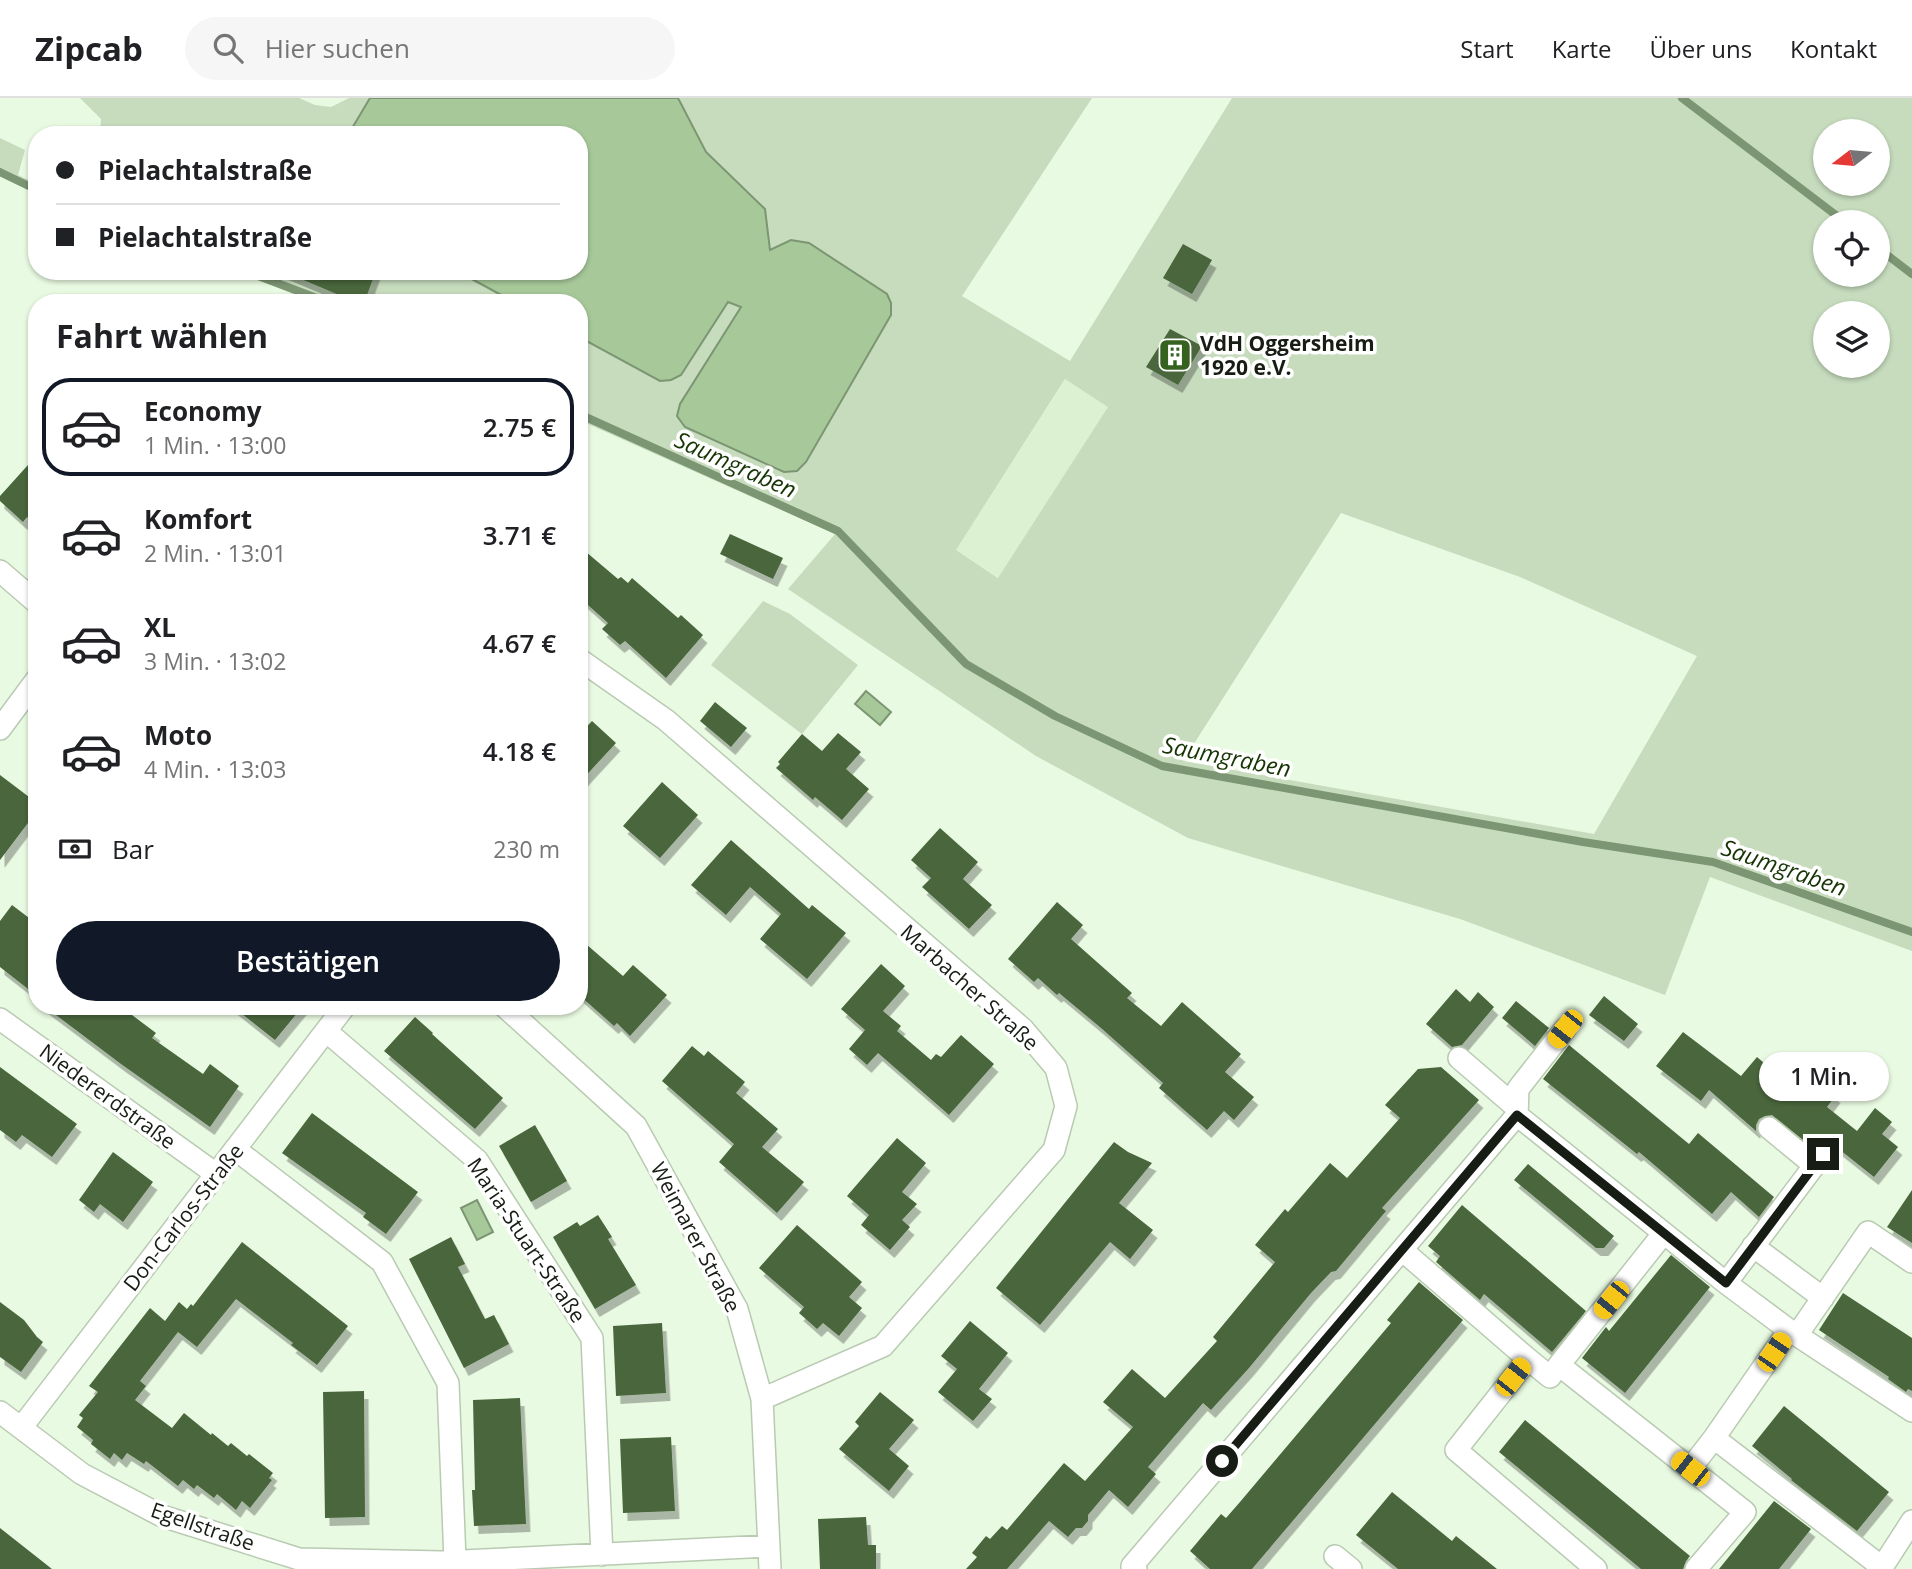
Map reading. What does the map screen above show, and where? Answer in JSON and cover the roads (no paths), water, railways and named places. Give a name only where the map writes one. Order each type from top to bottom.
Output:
[{"type":"street","points":[[0,571],[28,595]]},
{"type":"street","name":"Marbacher Straße","points":[[588,665],[666,719],[1023,1029],[1056,1068],[1066,1106],[1054,1150],[883,1346],[762,1399]]},
{"type":"street","points":[[0,729],[28,691]]},
{"type":"street","name":"Don-Carlos-Straße","points":[[20,1428],[338,1015]]},
{"type":"street","name":"Weimarer Straße","points":[[514,1015],[636,1126],[737,1309],[762,1399],[770,1569]]},
{"type":"street","name":"Niedererdstraße","points":[[0,1018],[216,1174]]},
{"type":"street","points":[[1136,1569],[1132,1566],[1517,1112],[1518,1090],[1565,1029]]},
{"type":"street","name":"Maria-Stuart-Straße","points":[[326,1031],[477,1160],[592,1338],[602,1555]]},
{"type":"street","points":[[1459,1058],[1517,1112],[1663,1234],[1793,1333],[1912,1411]]},
{"type":"street","points":[[1726,1283],[1818,1160],[1769,1128]]},
{"type":"street","points":[[235,1149],[382,1262],[441,1371],[447,1383],[455,1561]]},
{"type":"street","points":[[1690,1469],[1793,1333],[1823,1298],[1868,1231],[1912,1262]]},
{"type":"street","points":[[1402,1250],[1550,1377],[1663,1234]]},
{"type":"street","points":[[1753,1247],[1823,1298]]},
{"type":"street","points":[[1528,1359],[1456,1450],[1593,1568]]},
{"type":"street","points":[[1559,1365],[1745,1512]]},
{"type":"street","name":"Egellstraße","points":[[0,1412],[82,1474],[162,1516],[299,1559],[455,1561],[769,1546]]},
{"type":"street","points":[[1714,1438],[1881,1568],[1912,1521]]},
{"type":"street","points":[[1696,1569],[1769,1482]]},
{"type":"waterway","points":[[1682,98],[1829,210]]},
{"type":"waterway","name":"Saumgraben","points":[[0,172],[28,186]]},
{"type":"waterway","points":[[1890,257],[1912,274]]},
{"type":"waterway","name":"Saumgraben","points":[[269,280],[306,294]]},
{"type":"waterway","name":"Saumgraben","points":[[588,418],[838,531],[966,664],[1055,716],[1162,766],[1583,842],[1713,862],[1912,932]]},
{"type":"place","name":"VdH Oggersheim 1920 e.V.","points":[[1175,355]]}]
